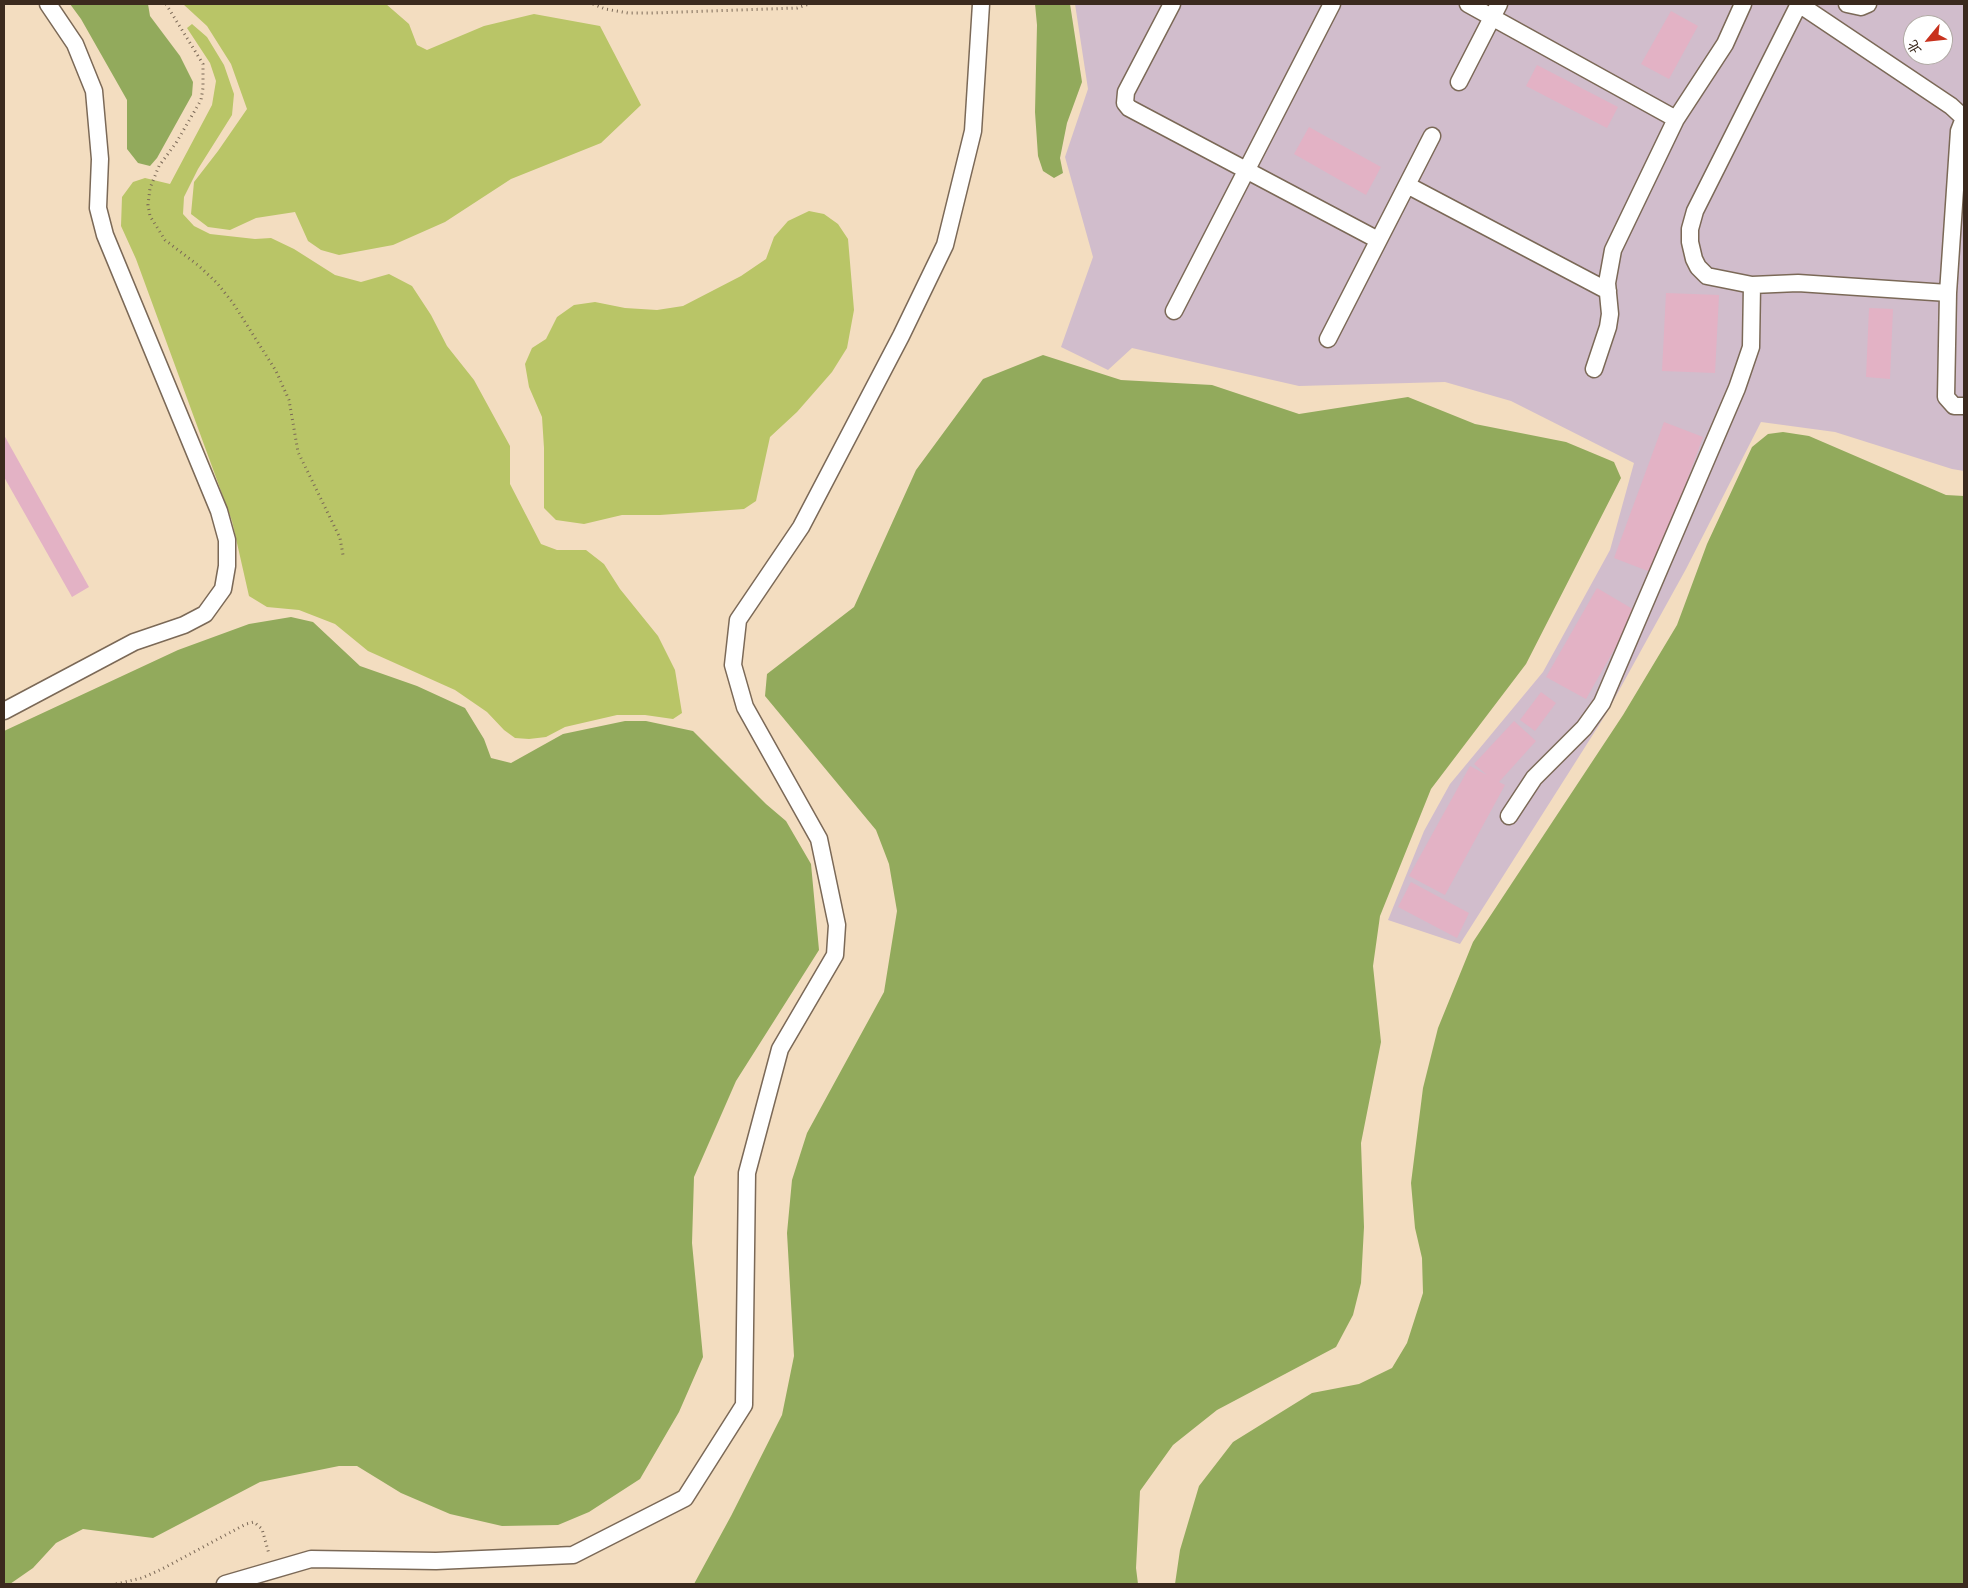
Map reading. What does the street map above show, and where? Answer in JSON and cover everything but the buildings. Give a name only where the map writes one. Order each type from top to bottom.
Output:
[{"type":"street","points":[[4,711],[134,642],[184,625],[205,614],[223,589],[226,566],[227,540],[219,511],[105,235],[98,208],[100,159],[94,91],[76,44],[48,4]]},
{"type":"street","points":[[224,1584],[311,1559],[436,1561],[573,1555],[685,1498],[744,1405],[747,1173],[780,1049],[835,955],[837,925],[819,839],[745,707],[733,665],[738,620],[801,527],[901,336],[946,245],[973,131],[981,4]]},
{"type":"street","points":[[1172,4],[1126,92],[1125,104],[1129,108],[1378,240]]},
{"type":"street","points":[[1174,311],[1332,4]]},
{"type":"street","points":[[1468,4],[1496,10],[1676,119]]},
{"type":"street","points":[[1594,369],[1608,327],[1610,314],[1607,283],[1613,250],[1676,119],[1725,44],[1742,4]]},
{"type":"street","points":[[1948,293],[1798,283],[1752,285],[1707,276],[1698,267],[1691,252],[1690,230],[1695,211],[1799,4],[1951,106],[1964,118],[1959,131],[1948,293],[1946,398],[1954,406],[1964,406]]},
{"type":"street","points":[[1847,4],[1861,7],[1868,4]]},
{"type":"street","points":[[1459,82],[1496,10]]},
{"type":"street","points":[[1328,339],[1432,136]]},
{"type":"street","points":[[1407,185],[1608,291]]},
{"type":"street","points":[[1509,816],[1520,796],[1534,778],[1584,728],[1602,703],[1707,462],[1723,418],[1737,388],[1751,347],[1752,285]]},
{"type":"path","points":[[166,4],[203,64],[203,88],[201,100],[160,166],[150,188],[148,205],[150,216],[165,240],[199,266],[217,283],[233,303],[276,371],[289,400],[298,452],[340,538],[343,555]]},
{"type":"path","points":[[593,4],[605,9],[628,13],[652,14],[797,8],[809,4]]},
{"type":"path","points":[[116,1584],[142,1578],[246,1524],[254,1522],[262,1529],[271,1563]]},
{"type":"shaded area","points":[[1075,4],[1964,4],[1964,471],[1952,469],[1835,432],[1761,422],[1686,569],[1606,714],[1460,944],[1388,920],[1424,831],[1450,784],[1543,672],[1610,550],[1634,463],[1511,401],[1445,382],[1299,386],[1132,348],[1108,370],[1061,347],[1093,257],[1065,157],[1088,89]]},
{"type":"green space","points":[[70,4],[148,4],[150,16],[180,56],[193,82],[192,95],[157,158],[150,166],[138,163],[127,149],[127,100],[81,19]]},
{"type":"green space","points":[[183,4],[386,4],[409,24],[417,45],[427,50],[484,26],[534,14],[600,26],[641,105],[601,143],[511,179],[445,222],[393,245],[339,255],[321,250],[308,241],[295,212],[256,218],[230,230],[208,227],[191,214],[194,182],[247,109],[231,64],[207,26]]},
{"type":"green space","points":[[1035,4],[1070,4],[1082,82],[1067,123],[1060,158],[1063,173],[1054,178],[1043,171],[1038,156],[1035,112],[1037,25]]},
{"type":"green space","points":[[192,24],[207,37],[224,65],[234,94],[232,115],[198,169],[184,197],[183,214],[194,226],[210,234],[255,239],[271,238],[294,249],[335,275],[361,282],[389,274],[412,286],[431,315],[447,346],[474,380],[510,446],[510,484],[541,544],[557,550],[586,550],[604,564],[620,589],[658,636],[675,670],[682,713],[673,719],[645,715],[617,715],[565,727],[546,737],[515,738],[504,730],[487,712],[455,690],[368,651],[335,624],[299,610],[267,607],[249,596],[232,521],[136,259],[121,226],[122,197],[133,182],[145,178],[170,184],[212,105],[216,81],[210,63],[187,28]]},
{"type":"green space","points":[[809,211],[824,214],[838,224],[848,239],[854,310],[847,348],[832,372],[797,412],[770,437],[756,501],[744,509],[660,515],[622,515],[584,524],[556,520],[544,508],[542,417],[529,387],[525,364],[532,348],[546,339],[557,317],[574,305],[595,302],[625,308],[657,310],[683,306],[741,276],[766,259],[774,237],[788,221]]},
{"type":"green space","points":[[1043,355],[1121,380],[1212,385],[1299,414],[1408,397],[1475,424],[1566,442],[1614,462],[1621,478],[1526,664],[1431,789],[1380,916],[1373,966],[1381,1042],[1361,1143],[1364,1227],[1361,1283],[1353,1315],[1336,1347],[1217,1410],[1173,1445],[1140,1491],[1136,1568],[1138,1584],[694,1584],[782,1415],[794,1356],[787,1233],[792,1180],[807,1133],[884,992],[897,911],[889,864],[876,830],[765,696],[767,674],[854,607],[916,470],[983,379]]},
{"type":"green space","points":[[1783,432],[1809,436],[1946,495],[1964,496],[1964,1584],[1175,1584],[1180,1550],[1199,1486],[1233,1442],[1312,1393],[1359,1384],[1392,1368],[1407,1343],[1423,1293],[1422,1258],[1415,1228],[1411,1183],[1423,1088],[1438,1028],[1473,942],[1623,715],[1677,625],[1707,544],[1752,447],[1768,434]]},
{"type":"green space","points":[[291,617],[313,622],[360,666],[417,686],[465,708],[484,739],[491,758],[511,763],[563,734],[625,721],[646,721],[693,731],[766,804],[786,821],[811,864],[819,950],[736,1081],[694,1177],[692,1243],[703,1357],[679,1412],[640,1479],[589,1512],[558,1525],[502,1526],[450,1514],[401,1493],[357,1466],[339,1466],[260,1482],[153,1538],[83,1529],[56,1543],[33,1568],[10,1584],[4,1584],[4,731],[178,650],[249,624]]}]
